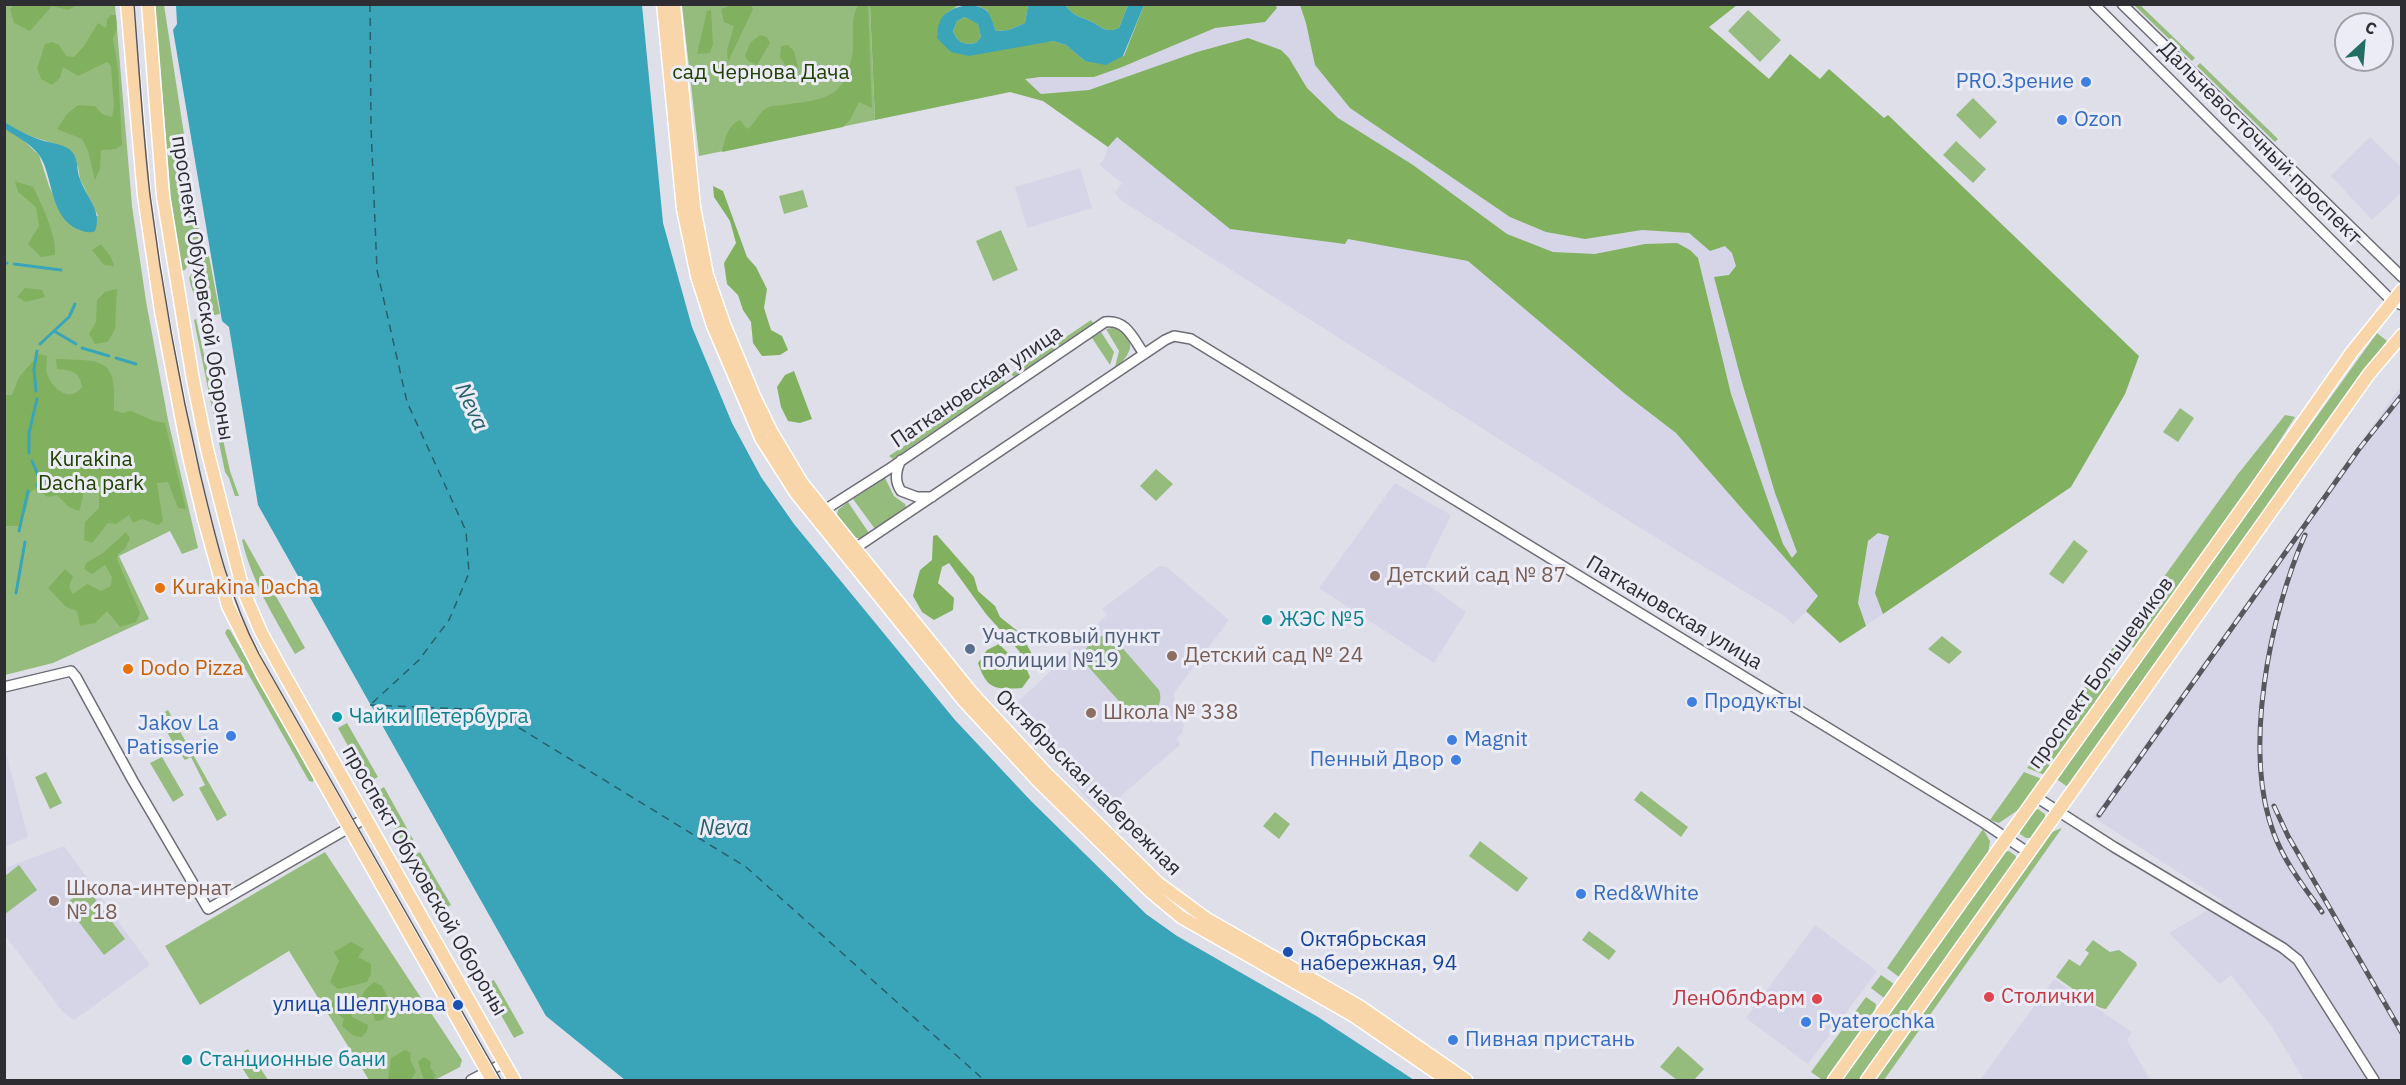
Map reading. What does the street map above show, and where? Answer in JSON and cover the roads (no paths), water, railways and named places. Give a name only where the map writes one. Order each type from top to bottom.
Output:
[{"type":"main road","name":"проспект Обуховской Обороны","points":[[127,4],[144,196],[161,311],[188,452],[219,579],[243,640],[490,1076]]},
{"type":"main road","name":"проспект Обуховской Обороны","points":[[148,4],[163,196],[191,370],[230,545],[243,590],[261,632],[514,1080]]},
{"type":"main road","name":"Октябрьская набережная","points":[[663,4],[683,209],[690,248],[705,304],[761,438],[796,493],[978,700],[1095,823],[1158,884],[1207,919],[1366,1011],[1466,1080]]},
{"type":"main road","name":"Октябрьская набережная","points":[[674,4],[694,207],[707,275],[731,343],[771,431],[802,483],[824,511],[850,552],[924,654],[984,723],[1074,818],[1151,892],[1181,917],[1354,1016],[1447,1080]]},
{"type":"main road","name":"проспект Большевиков","points":[[1834,1080],[2320,396],[2397,303],[2402,291]]},
{"type":"main road","points":[[1868,1080],[2369,374],[2402,335]]},
{"type":"street","name":"Дальневосточный проспект","points":[[2094,4],[2397,303]]},
{"type":"street","name":"Дальневосточный проспект","points":[[2122,4],[2402,278]]},
{"type":"street","name":"Паткановская улица","points":[[824,511],[1105,322],[1121,323],[1128,329],[1144,354]]},
{"type":"street","name":"Паткановская улица","points":[[850,552],[1144,354],[1174,336],[1191,339],[2007,837],[2029,853]]},
{"type":"street","points":[[901,460],[896,478],[901,491],[917,497],[932,497]]},
{"type":"street","points":[[4,687],[71,671],[76,676],[133,781],[208,909],[366,818]]},
{"type":"street","points":[[2036,797],[2283,948],[2298,960],[2374,1080]]},
{"type":"street","points":[[471,1080],[490,1076],[504,1062]]},
{"type":"water","name":"Neva","points":[[176,5],[642,5],[663,223],[692,327],[732,423],[761,477],[794,524],[955,720],[1031,801],[1146,914],[1177,936],[1318,1017],[1414,1080],[625,1080],[546,1016],[258,505],[229,327],[222,321],[173,30],[177,24]]},
{"type":"water","points":[[1028,5],[1065,5],[1077,16],[1111,30],[1119,28],[1128,5],[1144,5],[1123,56],[1106,65],[1085,61],[1066,45],[1053,41],[969,56],[951,52],[937,38],[938,26],[942,18],[952,9],[973,6],[986,10],[996,31],[1009,30],[1025,23]],"holes":[[[965,17],[978,24],[981,37],[976,43],[961,42],[953,31],[957,21]]]},
{"type":"water","points":[[4,122],[29,136],[62,145],[72,152],[76,159],[80,179],[97,217],[95,231],[77,229],[61,215],[44,163],[28,144],[5,129]]},
{"type":"waterway","points":[[14,264],[61,270]]},
{"type":"waterway","points":[[40,344],[69,317],[75,304]]},
{"type":"waterway","points":[[54,331],[76,344]]},
{"type":"waterway","points":[[82,348],[109,356]]},
{"type":"waterway","points":[[36,391],[34,369],[37,351]]},
{"type":"waterway","points":[[116,358],[136,364]]},
{"type":"waterway","points":[[29,453],[29,433],[37,399]]},
{"type":"waterway","points":[[32,461],[38,475]]},
{"type":"waterway","points":[[19,531],[28,491]]},
{"type":"waterway","points":[[16,593],[25,542]]},
{"type":"tram line","points":[[134,4],[150,195],[166,300],[200,473],[217,543],[231,588],[259,654],[501,1080]]},
{"type":"railway","points":[[2099,815],[2359,449],[2402,395]]},
{"type":"railway","points":[[2305,535],[2292,567],[2271,642],[2264,683],[2260,763],[2265,801],[2278,845],[2322,912]]},
{"type":"railway","points":[[2274,806],[2288,836],[2402,1033]]},
{"type":"place","name":"PRO.Зрение","points":[[2086,82]]},
{"type":"place","name":"Ozon","points":[[2062,120]]},
{"type":"place","name":"Детский сад № 87","points":[[1375,576]]},
{"type":"place","name":"Kurakina Dacha","points":[[160,588]]},
{"type":"place","name":"ЖЭС №5","points":[[1267,620]]},
{"type":"place","name":"Участковый пункт полиции №19","points":[[970,649]]},
{"type":"place","name":"Детский сад № 24","points":[[1172,656]]},
{"type":"place","name":"Dodo Pizza","points":[[128,669]]},
{"type":"place","name":"Продукты","points":[[1692,702]]},
{"type":"place","name":"Школа № 338","points":[[1091,713]]},
{"type":"place","name":"Чайки Петербурга","points":[[337,717]]},
{"type":"place","name":"Jakov La Patisserie","points":[[231,736]]},
{"type":"place","name":"Magnit","points":[[1452,740]]},
{"type":"place","name":"Пенный Двор","points":[[1456,760]]},
{"type":"place","name":"Red&White","points":[[1581,894]]},
{"type":"place","name":"Школа-интернат № 18","points":[[54,901]]},
{"type":"place","name":"Октябрьская набережная, 94","points":[[1288,952]]},
{"type":"place","name":"Столички","points":[[1989,997]]},
{"type":"place","name":"ЛенОблФарм","points":[[1817,999]]},
{"type":"place","name":"улица Шелгунова","points":[[458,1005]]},
{"type":"place","name":"Pyaterochka","points":[[1806,1022]]},
{"type":"place","name":"Пивная пристань","points":[[1453,1040]]},
{"type":"place","name":"Станционные бани","points":[[187,1060]]},
{"type":"park label","name":"сад Чернова Дача","points":[[761,73]]},
{"type":"park label","name":"Kurakina Dacha park","points":[[91,472]]}]
